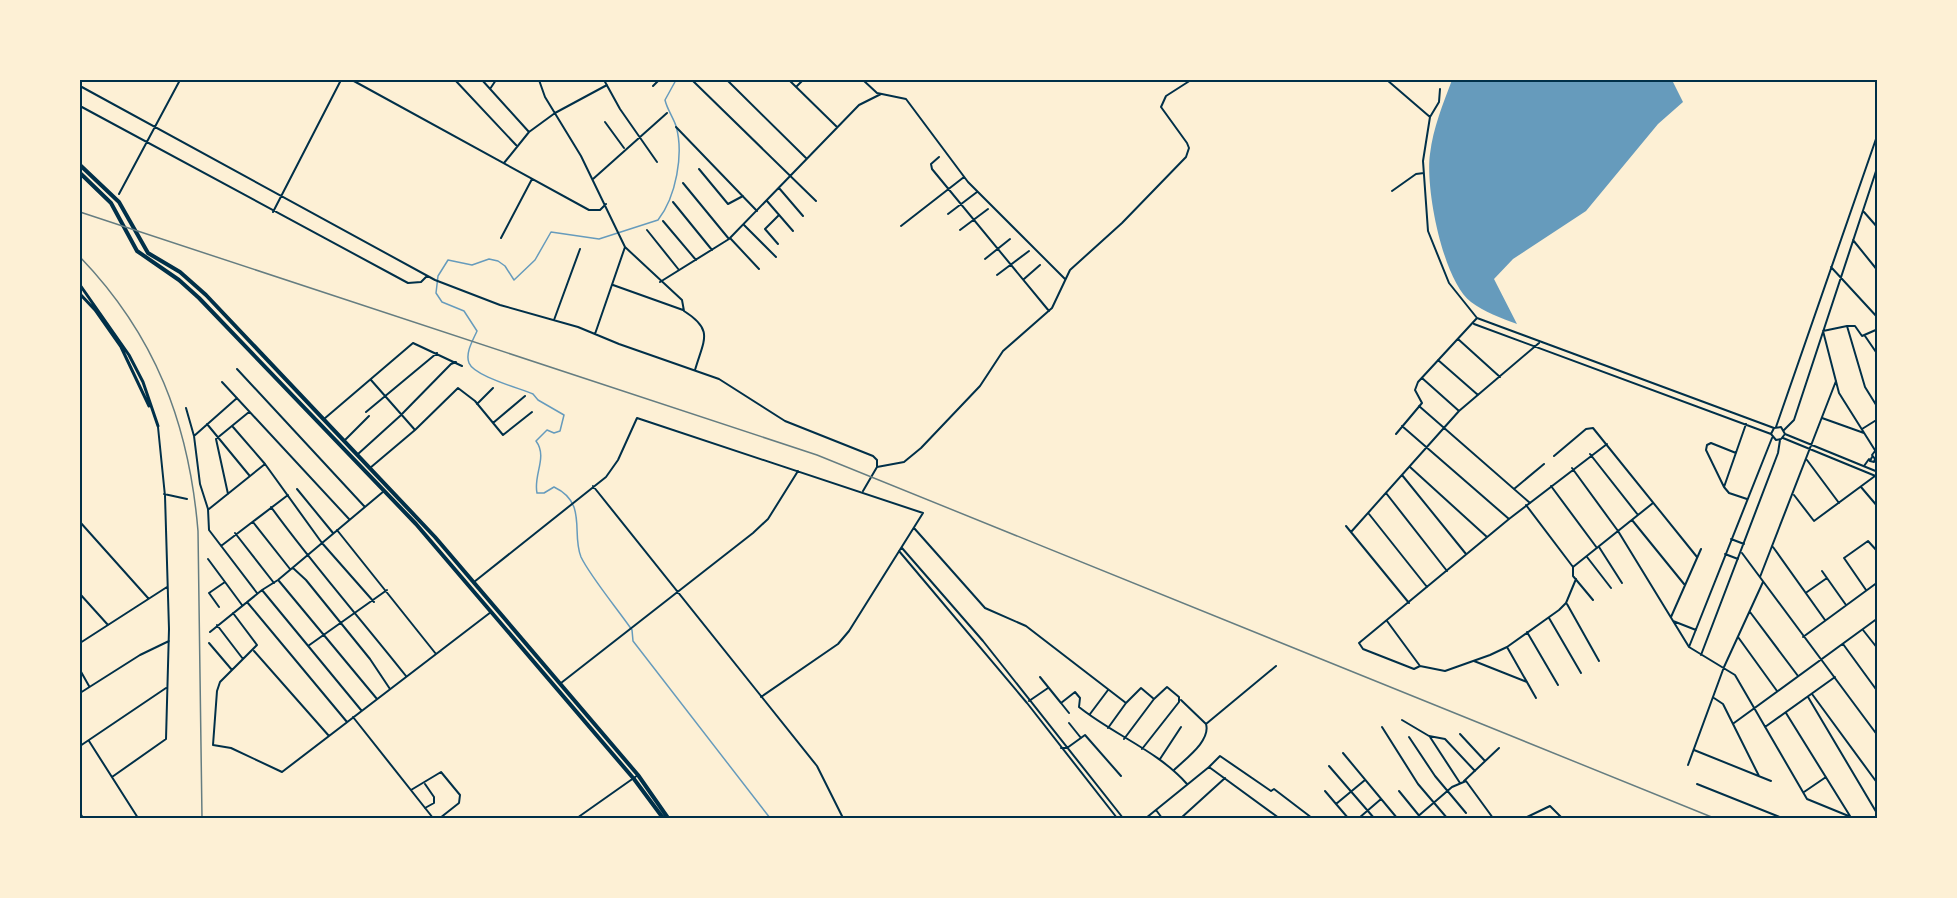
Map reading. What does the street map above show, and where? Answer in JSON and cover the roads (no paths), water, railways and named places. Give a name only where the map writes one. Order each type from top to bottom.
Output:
[{"type":"main road","points":[[80,165],[119,201],[143,248],[190,279],[223,312],[474,582],[638,775],[668,819]]},
{"type":"main road","points":[[80,173],[111,203],[137,251],[179,280],[218,317],[384,490],[557,687],[634,779],[663,819]]},
{"type":"main road","points":[[272,375],[277,371]]},
{"type":"street","points":[[119,194],[180,80]]},
{"type":"street","points":[[273,212],[341,80]]},
{"type":"street","points":[[352,80],[589,210],[600,210],[606,204]]},
{"type":"street","points":[[455,80],[517,146]]},
{"type":"street","points":[[482,80],[528,132]]},
{"type":"street","points":[[490,89],[496,80]]},
{"type":"street","points":[[539,80],[606,204],[625,247],[682,300],[684,311]]},
{"type":"street","points":[[604,80],[657,162]]},
{"type":"street","points":[[653,86],[659,80]]},
{"type":"street","points":[[692,80],[816,201]]},
{"type":"street","points":[[728,80],[807,159]]},
{"type":"street","points":[[789,80],[837,127]]},
{"type":"street","points":[[797,87],[803,80]]},
{"type":"street","points":[[863,80],[881,94],[906,99],[977,192],[1065,279]]},
{"type":"street","points":[[877,467],[909,459],[980,386],[1003,351],[1055,304],[1070,270],[1122,223],[1186,157],[1189,148],[1187,143],[1161,108],[1166,96],[1191,80]]},
{"type":"street","points":[[1387,80],[1430,117]]},
{"type":"street","points":[[80,86],[435,280],[501,305],[554,320],[695,370],[740,391],[785,421],[873,456],[878,460],[877,467],[862,491]]},
{"type":"street","points":[[504,163],[528,132],[555,113],[607,86]]},
{"type":"street","points":[[1440,89],[1439,102],[1430,117],[1423,160],[1425,214],[1432,245],[1449,283],[1477,318],[1775,428],[1878,472]]},
{"type":"street","points":[[660,282],[729,239],[859,105],[881,94]]},
{"type":"street","points":[[80,106],[408,283],[421,282],[427,276]]},
{"type":"street","points":[[593,179],[667,113]]},
{"type":"street","points":[[605,122],[625,149]]},
{"type":"street","points":[[676,127],[757,211]]},
{"type":"street","points":[[1689,648],[1775,428],[1877,136]]},
{"type":"street","points":[[939,157],[930,166],[1049,311]]},
{"type":"street","points":[[1701,656],[1778,453],[1781,439],[1794,420],[1878,165]]},
{"type":"street","points":[[699,169],[728,204],[743,196]]},
{"type":"street","points":[[1392,192],[1416,174],[1424,173]]},
{"type":"street","points":[[1874,176],[1878,180]]},
{"type":"street","points":[[901,226],[964,177]]},
{"type":"street","points":[[501,238],[532,179]]},
{"type":"street","points":[[683,183],[729,239],[759,269]]},
{"type":"street","points":[[779,188],[802,216]]},
{"type":"street","points":[[948,214],[977,192]]},
{"type":"street","points":[[767,200],[793,231]]},
{"type":"street","points":[[673,202],[712,250]]},
{"type":"street","points":[[960,230],[988,208]]},
{"type":"street","points":[[1863,210],[1878,228]]},
{"type":"street","points":[[778,244],[765,230],[779,215]]},
{"type":"street","points":[[663,221],[696,260]]},
{"type":"street","points":[[743,225],[776,257]]},
{"type":"street","points":[[647,230],[679,270]]},
{"type":"street","points":[[985,259],[1010,239]]},
{"type":"street","points":[[1853,240],[1878,272]]},
{"type":"street","points":[[595,334],[625,247]]},
{"type":"street","points":[[554,320],[580,249]]},
{"type":"street","points":[[997,275],[1029,250]]},
{"type":"street","points":[[1023,280],[1040,265]]},
{"type":"street","points":[[1831,267],[1878,318]]},
{"type":"street","points":[[80,285],[122,342],[143,382],[150,407]]},
{"type":"street","points":[[613,285],[684,311],[698,320],[706,335],[695,370]]},
{"type":"street","points":[[80,294],[95,310],[120,348],[158,426],[164,494],[169,641],[166,739],[111,777]]},
{"type":"street","points":[[1395,434],[1423,400],[1415,390],[1422,378],[1474,324],[1477,318]]},
{"type":"street","points":[[1474,324],[1746,424],[1876,476]]},
{"type":"street","points":[[1823,331],[1853,325],[1865,336],[1878,355]]},
{"type":"street","points":[[1847,326],[1865,387],[1878,408]]},
{"type":"street","points":[[1865,336],[1878,328]]},
{"type":"street","points":[[1823,331],[1839,393],[1878,455]]},
{"type":"street","points":[[1458,339],[1500,377]]},
{"type":"street","points":[[1351,532],[1459,411],[1540,342]]},
{"type":"street","points":[[323,419],[413,343],[462,366]]},
{"type":"street","points":[[366,412],[437,353]]},
{"type":"street","points":[[1438,360],[1478,395]]},
{"type":"street","points":[[357,454],[451,364],[456,363]]},
{"type":"street","points":[[237,369],[364,506]]},
{"type":"street","points":[[1422,378],[1459,411]]},
{"type":"street","points":[[371,380],[415,430]]},
{"type":"street","points":[[1760,577],[1794,495],[1836,381]]},
{"type":"street","points":[[222,382],[349,519]]},
{"type":"street","points":[[370,468],[415,430],[458,387],[477,404],[503,435],[532,412]]},
{"type":"street","points":[[477,404],[493,388]]},
{"type":"street","points":[[493,423],[525,396]]},
{"type":"street","points":[[194,436],[237,399]]},
{"type":"street","points":[[1418,406],[1530,503]]},
{"type":"street","points":[[186,408],[194,436],[200,484],[208,509],[209,530],[257,594]]},
{"type":"street","points":[[228,494],[218,446],[219,437],[249,412]]},
{"type":"street","points":[[344,441],[369,416]]},
{"type":"street","points":[[474,582],[606,477],[618,460],[637,418],[923,513],[862,613],[838,644],[761,697]]},
{"type":"street","points":[[1822,418],[1863,431]]},
{"type":"street","points":[[1863,431],[1878,419]]},
{"type":"street","points":[[207,424],[250,476]]},
{"type":"street","points":[[1724,487],[1746,424]]},
{"type":"street","points":[[1401,426],[1509,519]]},
{"type":"street","points":[[233,427],[265,464],[322,543],[374,602]]},
{"type":"street","points":[[1554,456],[1590,428],[1607,444],[1697,557]]},
{"type":"street","points":[[1736,453],[1711,442],[1707,445],[1706,450],[1724,487],[1729,492],[1747,499]]},
{"type":"street","points":[[1576,579],[1566,603],[1527,633],[1507,646],[1445,670],[1420,666],[1414,669],[1361,648],[1361,641],[1572,468],[1607,444]]},
{"type":"street","points":[[1864,466],[1875,451]]},
{"type":"street","points":[[1590,454],[1638,515]]},
{"type":"street","points":[[1807,460],[1839,503]]},
{"type":"street","points":[[208,509],[265,464]]},
{"type":"street","points":[[1514,489],[1544,464]]},
{"type":"street","points":[[1410,467],[1488,537]]},
{"type":"street","points":[[1572,468],[1618,531],[1689,648],[1735,675],[1803,793],[1814,803],[1851,818]]},
{"type":"street","points":[[557,687],[723,558],[768,519],[798,471]]},
{"type":"street","points":[[1402,475],[1466,554]]},
{"type":"street","points":[[1794,495],[1814,521],[1876,476]]},
{"type":"street","points":[[592,486],[824,775],[843,819]]},
{"type":"street","points":[[1551,486],[1622,583]]},
{"type":"street","points":[[1861,487],[1878,507]]},
{"type":"street","points":[[297,489],[333,533]]},
{"type":"street","points":[[210,632],[278,580],[384,490]]},
{"type":"street","points":[[1386,493],[1447,571]]},
{"type":"street","points":[[164,494],[187,499]]},
{"type":"street","points":[[221,546],[288,495]]},
{"type":"street","points":[[1593,600],[1576,579],[1572,572],[1574,567],[1653,504]]},
{"type":"street","points":[[1527,506],[1574,567]]},
{"type":"street","points":[[271,507],[306,555],[357,614],[406,677]]},
{"type":"street","points":[[1369,513],[1427,587]]},
{"type":"street","points":[[1632,520],[1684,584]]},
{"type":"street","points":[[252,521],[291,569],[306,580],[339,624],[370,659],[390,689]]},
{"type":"street","points":[[80,522],[148,597]]},
{"type":"street","points":[[1346,526],[1409,603]]},
{"type":"street","points":[[80,530],[84,528]]},
{"type":"street","points":[[914,528],[985,608],[1026,626],[1126,703]]},
{"type":"street","points":[[337,530],[436,654]]},
{"type":"street","points":[[235,534],[274,583]]},
{"type":"street","points":[[1731,539],[1744,544]]},
{"type":"street","points":[[1866,590],[1844,558],[1868,541],[1878,552]]},
{"type":"street","points":[[1773,546],[1825,620]]},
{"type":"street","points":[[902,548],[976,633],[1117,819]]},
{"type":"street","points":[[1672,619],[1684,584],[1701,549]]},
{"type":"street","points":[[899,552],[1067,748],[1123,819]]},
{"type":"street","points":[[1741,552],[1877,734]]},
{"type":"street","points":[[1725,554],[1738,559]]},
{"type":"street","points":[[1587,557],[1611,588]]},
{"type":"street","points":[[208,559],[242,606]]},
{"type":"street","points":[[1822,571],[1846,604]]},
{"type":"street","points":[[1806,593],[1827,578]]},
{"type":"street","points":[[278,580],[377,699]]},
{"type":"street","points":[[219,607],[209,593],[225,582]]},
{"type":"street","points":[[1688,765],[1724,667],[1763,582]]},
{"type":"street","points":[[1803,637],[1878,582]]},
{"type":"street","points":[[80,643],[167,586]]},
{"type":"street","points":[[262,590],[361,711]]},
{"type":"street","points":[[308,646],[374,602],[387,590]]},
{"type":"street","points":[[80,594],[108,625]]},
{"type":"street","points":[[247,602],[347,722]]},
{"type":"street","points":[[1566,603],[1599,661]]},
{"type":"street","points":[[233,613],[256,641],[254,651],[220,682],[217,691],[213,745],[231,748],[282,772],[491,612]]},
{"type":"street","points":[[1750,612],[1798,676]]},
{"type":"street","points":[[1549,617],[1581,673]]},
{"type":"street","points":[[1734,723],[1878,618]]},
{"type":"street","points":[[1672,619],[1696,630]]},
{"type":"street","points":[[1387,621],[1420,666]]},
{"type":"street","points":[[218,626],[244,659]]},
{"type":"street","points":[[1862,629],[1878,649]]},
{"type":"street","points":[[1527,633],[1558,684]]},
{"type":"street","points":[[1738,637],[1777,691]]},
{"type":"street","points":[[80,693],[169,641]]},
{"type":"street","points":[[209,643],[232,670]]},
{"type":"street","points":[[1843,644],[1878,692]]},
{"type":"street","points":[[1507,646],[1536,698]]},
{"type":"street","points":[[254,651],[329,736]]},
{"type":"street","points":[[1473,661],[1527,682]]},
{"type":"street","points":[[1174,771],[1205,737],[1206,724],[1276,666]]},
{"type":"street","points":[[80,670],[90,687]]},
{"type":"street","points":[[1040,677],[1069,712]]},
{"type":"street","points":[[1765,727],[1835,677]]},
{"type":"street","points":[[1124,739],[1154,699],[1167,687],[1206,724]]},
{"type":"street","points":[[80,746],[166,688]]},
{"type":"street","points":[[1028,702],[1048,688]]},
{"type":"street","points":[[1107,728],[1141,688],[1154,699]]},
{"type":"street","points":[[1089,715],[1108,690]]},
{"type":"street","points":[[1060,703],[1074,692],[1080,698],[1079,707],[1124,739],[1160,759],[1187,784]]},
{"type":"street","points":[[1812,694],[1878,784]]},
{"type":"street","points":[[1808,697],[1877,817]]},
{"type":"street","points":[[1714,698],[1723,704],[1734,723],[1759,776]]},
{"type":"street","points":[[1142,749],[1180,699]]},
{"type":"street","points":[[1786,712],[1851,818]]},
{"type":"street","points":[[353,717],[433,819]]},
{"type":"street","points":[[1401,720],[1428,736],[1445,739],[1475,771]]},
{"type":"street","points":[[1069,723],[1081,738]]},
{"type":"street","points":[[1160,759],[1182,727]]},
{"type":"street","points":[[1382,728],[1418,784],[1447,819]]},
{"type":"street","points":[[1061,748],[1067,748],[1085,735],[1121,776]]},
{"type":"street","points":[[1460,735],[1485,761]]},
{"type":"street","points":[[1428,736],[1460,783]]},
{"type":"street","points":[[1409,737],[1447,791],[1466,813]]},
{"type":"street","points":[[88,741],[138,819]]},
{"type":"street","points":[[1399,791],[1419,818],[1447,791],[1464,781],[1499,748]]},
{"type":"street","points":[[1694,750],[1771,781]]},
{"type":"street","points":[[1343,753],[1397,819]]},
{"type":"street","points":[[1146,819],[1220,756],[1271,790],[1274,789],[1281,793],[1312,819]]},
{"type":"street","points":[[1329,766],[1374,819]]},
{"type":"street","points":[[1209,767],[1226,777],[1279,819]]},
{"type":"street","points":[[411,790],[425,784],[441,772],[460,795],[459,803],[440,819]]},
{"type":"street","points":[[577,819],[638,775]]},
{"type":"street","points":[[1181,819],[1226,777]]},
{"type":"street","points":[[1803,793],[1826,777]]},
{"type":"street","points":[[1336,804],[1365,780]]},
{"type":"street","points":[[1464,781],[1493,819]]},
{"type":"street","points":[[425,784],[434,797],[434,803],[425,808]]},
{"type":"street","points":[[1697,784],[1782,819]]},
{"type":"street","points":[[1325,791],[1348,819]]},
{"type":"street","points":[[1359,819],[1381,799]]},
{"type":"street","points":[[1525,819],[1550,806],[1562,819]]},
{"type":"street","points":[[1156,810],[1162,819]]},
{"type":"street","points":[[80,813],[83,819]]},
{"type":"water","points":[[1452,80],[1672,80],[1683,102],[1658,124],[1586,211],[1513,259],[1494,279],[1517,324],[1481,309],[1461,291],[1444,255],[1438,233],[1430,189],[1430,154],[1436,125]]},
{"type":"waterway","points":[[676,80],[665,100],[676,126],[679,162],[670,200],[658,220],[599,239],[551,232],[535,260],[514,280],[505,266],[498,261],[489,259],[472,265],[448,260],[438,276],[436,293],[442,302],[464,311],[477,331],[468,355],[469,363],[473,368],[488,377],[533,394],[538,400],[564,415],[560,431],[554,433],[547,430],[536,441],[541,453],[537,493],[544,493],[554,487],[571,501],[575,510],[578,548],[585,565],[632,630],[633,641],[770,818]]},
{"type":"railway","points":[[80,212],[817,455],[1714,818]]},
{"type":"railway","points":[[80,257],[129,318],[148,349],[164,383],[186,454],[198,531],[202,818]]}]
